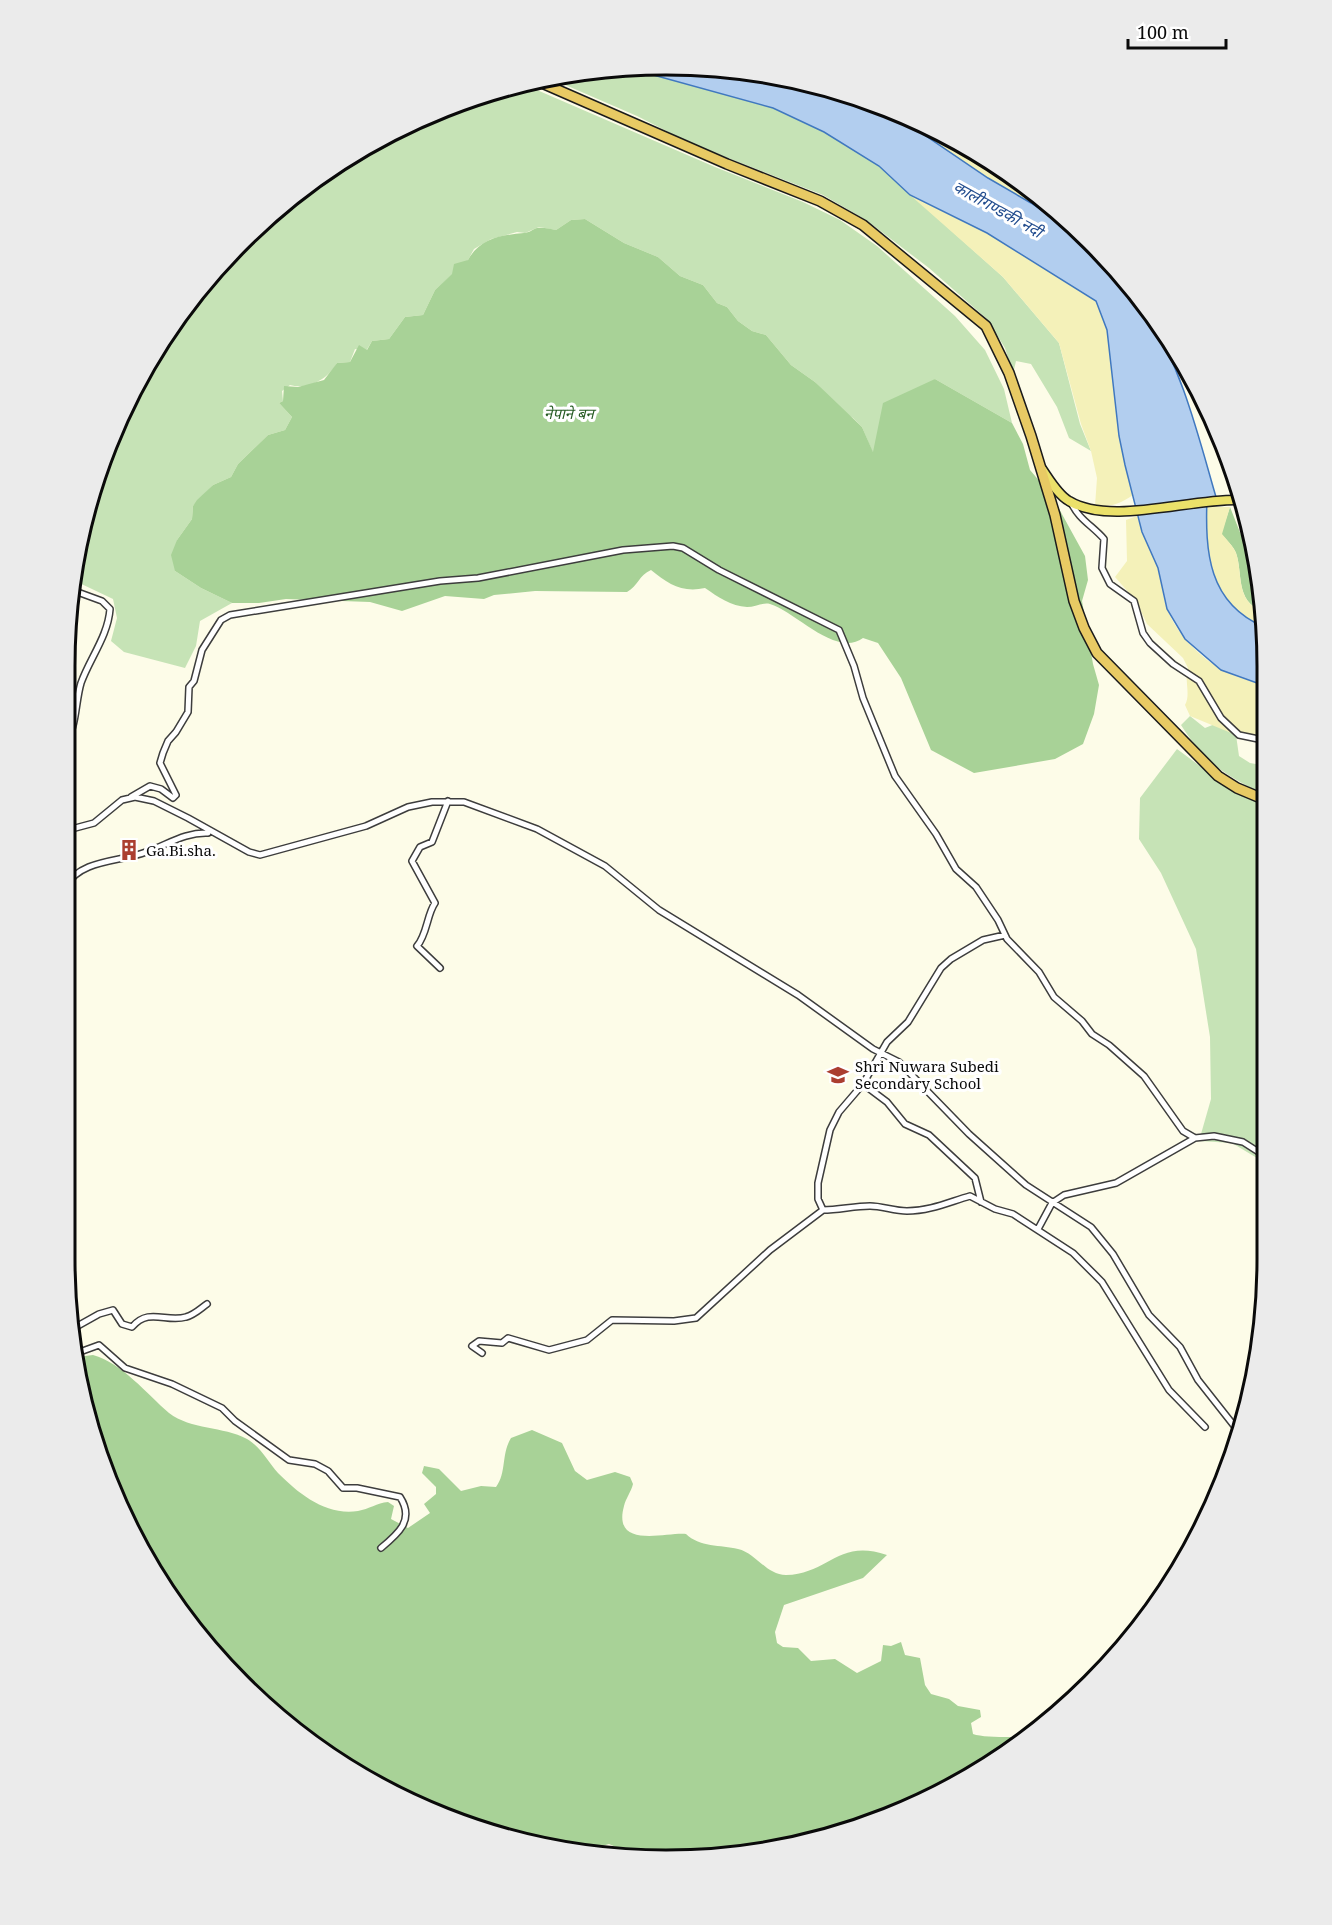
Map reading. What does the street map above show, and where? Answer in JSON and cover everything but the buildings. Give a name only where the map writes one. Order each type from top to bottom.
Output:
[{"type":"highway","points":[[550,86],[727,164],[820,201],[864,225],[986,326],[1009,373],[1055,515],[1074,601],[1097,653],[1218,776],[1237,788],[1257,796]]},
{"type":"main road","points":[[1040,468],[1071,502],[1091,511],[1117,511],[1233,500]]},
{"type":"street","points":[[1071,502],[1076,515],[1090,524],[1104,539],[1102,568],[1110,584],[1134,601],[1143,633],[1150,643],[1173,664],[1199,681],[1221,718],[1239,735],[1257,739]]},
{"type":"street","points":[[75,828],[94,824],[122,800],[150,786],[161,789],[173,798],[176,795],[160,763],[168,741],[188,712],[189,687],[194,681],[202,650],[222,620],[230,615],[440,581],[478,578],[623,550],[673,546],[683,548],[718,570],[839,630],[854,666],[863,698],[895,776],[930,825],[956,869],[976,887],[1005,935],[1039,972],[1054,997],[1082,1021],[1092,1034],[1109,1045],[1144,1076],[1179,1127],[1188,1136],[1214,1136],[1243,1142],[1257,1151]]},
{"type":"street","points":[[75,714],[82,681],[94,657],[110,609],[102,601],[80,593]]},
{"type":"street","points":[[131,797],[154,801],[188,818],[210,833],[260,855],[366,826],[408,807],[448,801],[464,802],[501,813],[537,829],[605,866],[659,910],[798,995],[839,1026],[915,1076],[969,1134],[1026,1185],[1091,1227],[1113,1254],[1149,1315],[1176,1341],[1198,1380],[1233,1425]]},
{"type":"street","points":[[440,968],[417,946],[422,940],[429,909],[435,905],[412,861],[420,847],[432,842],[448,801]]},
{"type":"street","points":[[75,877],[82,871],[105,862],[145,853],[187,834],[210,833]]},
{"type":"street","points":[[823,1210],[818,1199],[818,1183],[830,1130],[839,1112],[864,1084],[887,1042],[904,1028],[935,977],[951,959],[983,940],[1005,935]]},
{"type":"street","points":[[864,1084],[886,1102],[906,1124],[929,1135],[975,1178],[981,1202]]},
{"type":"street","points":[[1038,1228],[1052,1203],[1064,1195],[1116,1183],[1195,1137]]},
{"type":"street","points":[[482,1353],[472,1346],[479,1341],[502,1343],[508,1338],[549,1350],[587,1340],[612,1320],[674,1322],[696,1318],[770,1250],[823,1210],[874,1206],[890,1210],[919,1211],[937,1205],[945,1206],[970,1196],[1013,1214],[1038,1228],[1073,1253],[1102,1282],[1169,1390],[1205,1427]]},
{"type":"street","points":[[79,1325],[106,1311],[113,1310],[122,1324],[132,1327],[145,1317],[154,1315],[184,1318],[207,1304]]},
{"type":"street","points":[[82,1351],[99,1345],[125,1368],[172,1384],[222,1408],[235,1421],[289,1460],[315,1464],[328,1471],[343,1488],[357,1488],[400,1497],[407,1512],[405,1523],[400,1533],[381,1548]]},
{"type":"green space","points":[[654,75],[773,108],[824,132],[879,166],[1003,277],[1059,343],[1080,424],[1091,451],[1069,438],[1057,407],[1031,364],[1016,361],[1013,374],[1005,348],[987,319],[929,268],[866,220],[823,195],[692,144],[637,116],[563,84],[627,76]]},
{"type":"green space","points":[[536,90],[715,167],[803,202],[840,220],[877,246],[955,316],[985,350],[1004,389],[1012,423],[935,379],[873,453],[862,427],[853,418],[842,411],[815,382],[791,365],[766,335],[752,331],[738,321],[727,307],[717,303],[703,285],[680,276],[658,257],[624,243],[585,219],[571,220],[556,230],[539,227],[525,233],[517,232],[491,239],[474,249],[468,260],[435,290],[423,315],[405,317],[389,339],[372,341],[366,351],[355,349],[350,362],[337,363],[329,374],[317,382],[304,386],[290,385],[282,391],[283,401],[279,403],[292,417],[285,430],[268,435],[238,464],[231,477],[213,485],[193,506],[192,519],[177,540],[175,571],[201,588],[232,603],[200,621],[196,646],[185,668],[124,652],[111,641],[117,618],[113,599],[81,584],[95,513],[106,476],[136,405],[154,370],[197,306],[248,248],[306,197],[338,175],[371,154],[440,120],[476,106]]},
{"type":"green space","name":"नेपाने बन","points":[[585,219],[624,243],[658,257],[680,276],[703,285],[717,303],[727,307],[738,321],[752,331],[766,335],[791,365],[815,382],[862,427],[873,452],[883,403],[935,379],[1012,423],[1023,444],[1030,470],[1052,496],[1085,556],[1088,580],[1082,601],[1099,685],[1094,714],[1083,744],[1055,759],[974,773],[931,750],[901,678],[878,643],[863,638],[852,643],[841,642],[829,638],[770,604],[747,607],[736,605],[705,588],[689,589],[676,586],[651,570],[627,592],[535,591],[494,595],[484,599],[445,596],[402,611],[370,602],[286,599],[259,603],[232,603],[201,588],[175,571],[171,555],[177,540],[192,519],[193,506],[197,500],[213,485],[231,477],[238,464],[268,435],[285,430],[292,417],[279,403],[283,401],[284,386],[298,387],[324,380],[337,363],[350,362],[359,345],[367,350],[372,341],[389,339],[405,317],[423,315],[435,290],[452,274],[454,264],[468,260],[485,242],[537,228],[556,230],[571,220]]},
{"type":"green space","points":[[1230,507],[1243,540],[1254,606],[1244,593],[1236,553],[1221,534]]},
{"type":"green space","points":[[1190,716],[1205,728],[1215,724],[1236,735],[1239,756],[1257,764],[1257,791],[1218,768],[1199,750],[1181,725]]},
{"type":"green space","points":[[1177,749],[1235,792],[1257,802],[1257,1158],[1232,1143],[1199,1141],[1211,1099],[1210,1037],[1196,949],[1161,873],[1139,839],[1140,798]]},
{"type":"green space","points":[[93,1355],[114,1365],[134,1380],[169,1413],[178,1418],[247,1439],[256,1446],[278,1473],[304,1496],[335,1510],[358,1511],[388,1502],[394,1506],[391,1519],[408,1528],[430,1513],[424,1504],[436,1494],[436,1487],[422,1473],[424,1466],[439,1469],[461,1491],[481,1486],[496,1487],[502,1475],[506,1450],[511,1438],[532,1430],[562,1443],[575,1471],[587,1480],[615,1472],[630,1477],[633,1484],[624,1506],[622,1520],[626,1529],[633,1534],[654,1536],[686,1534],[697,1541],[744,1551],[767,1568],[786,1575],[813,1569],[857,1551],[887,1555],[863,1578],[784,1605],[775,1632],[777,1643],[783,1647],[798,1648],[811,1661],[835,1659],[857,1673],[881,1661],[883,1645],[891,1646],[901,1642],[905,1655],[920,1658],[925,1685],[931,1694],[949,1699],[958,1706],[980,1710],[981,1717],[971,1723],[973,1734],[1013,1737],[962,1771],[892,1805],[819,1830],[743,1845],[666,1850],[627,1849],[609,1844],[601,1846],[589,1845],[513,1830],[440,1805],[370,1771],[306,1728],[248,1677],[197,1619],[154,1554],[120,1485],[95,1412],[83,1356]]},
{"type":"sand","points":[[924,135],[962,154],[1039,208],[986,178]]},
{"type":"sand","points":[[910,195],[987,233],[1096,301],[1107,330],[1119,436],[1133,495],[1115,504],[1095,506],[1097,478],[1059,343],[1003,277]]},
{"type":"sand","points":[[1206,507],[1230,507],[1222,534],[1235,551],[1244,594],[1254,606],[1256,623],[1233,606],[1215,578],[1210,562]]},
{"type":"sand","points":[[1137,516],[1160,573],[1167,609],[1183,636],[1194,649],[1221,669],[1257,682],[1257,734],[1236,735],[1190,716],[1185,705],[1188,668],[1183,658],[1147,624],[1136,601],[1115,577],[1127,561],[1126,520]]},
{"type":"water","name":"कालीगण्डकी नदी","points":[[654,75],[705,76],[781,86],[856,106],[892,120],[924,134],[1043,212],[1084,248],[1110,276],[1157,338],[1172,361],[1179,379],[1216,497],[1207,498],[1209,556],[1221,590],[1231,604],[1245,617],[1256,623],[1257,683],[1221,670],[1185,639],[1167,609],[1158,568],[1142,532],[1125,465],[1119,436],[1107,330],[1096,301],[987,233],[910,195],[879,166],[824,132],[773,108]]},
{"type":"place","name":"Ga.Bi.sha.","points":[[129,850]]},
{"type":"place","name":"Shri Nuwara Subedi Secondary School","points":[[838,1075]]}]
